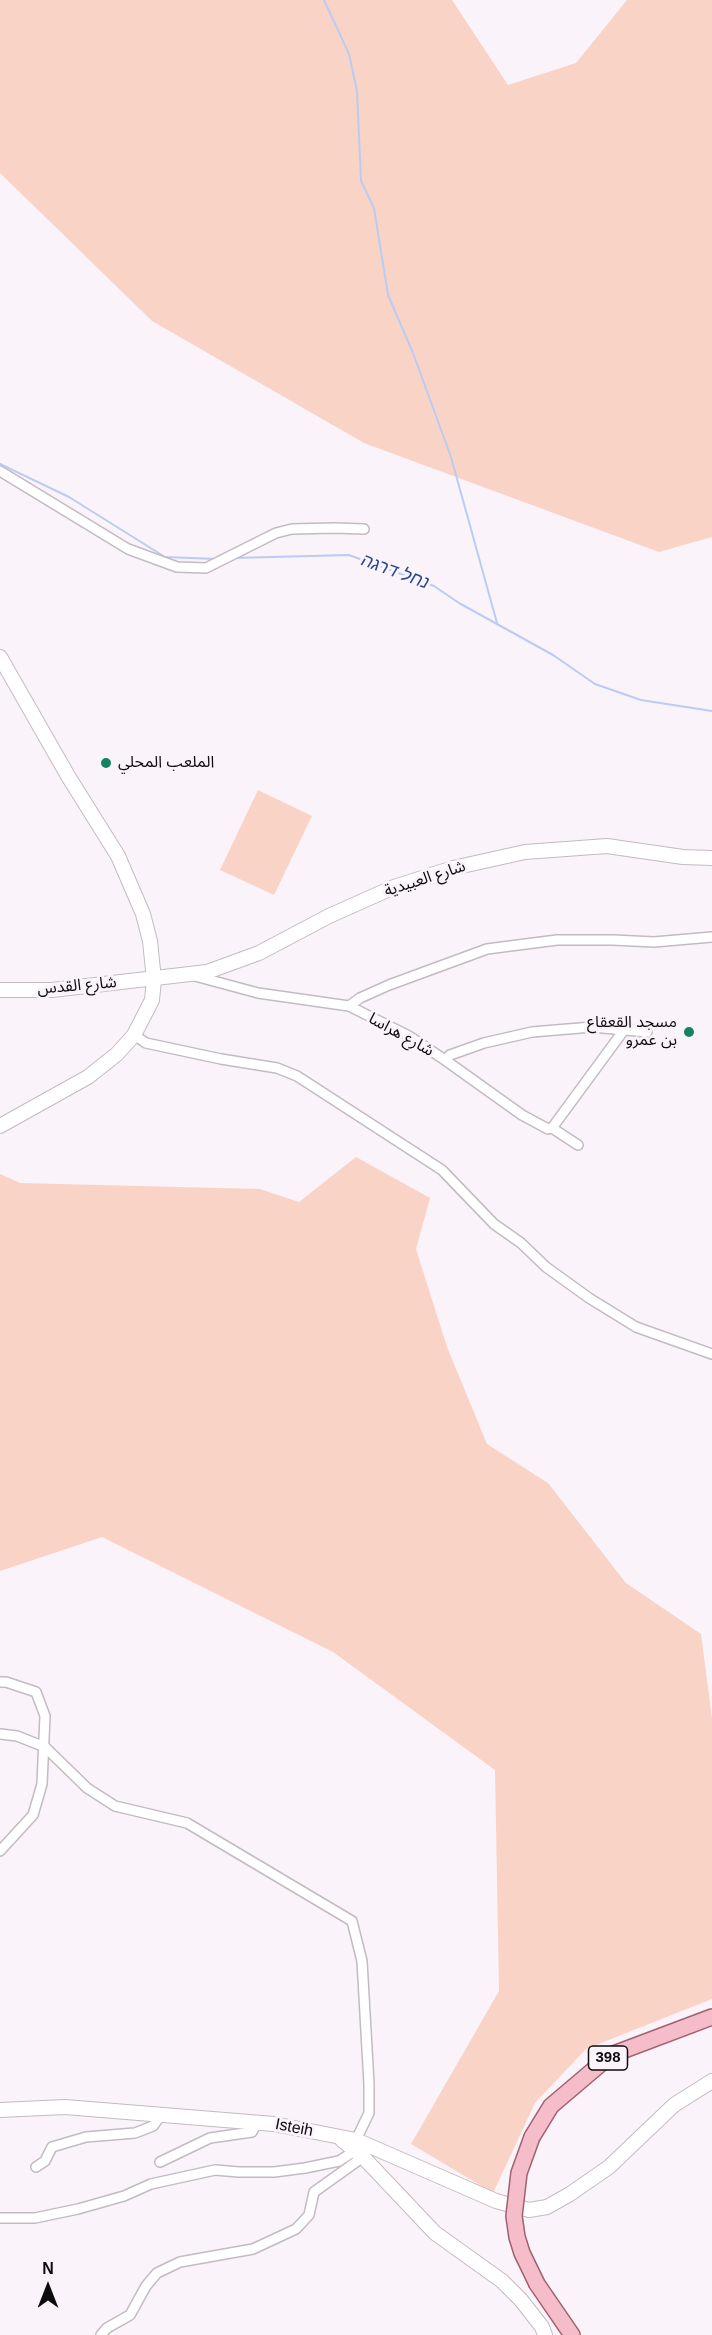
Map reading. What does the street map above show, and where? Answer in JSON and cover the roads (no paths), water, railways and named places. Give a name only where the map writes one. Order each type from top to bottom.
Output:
[{"type":"main road","name":"398","points":[[572,2335],[537,2284],[516,2237],[514,2216],[519,2173],[532,2137],[551,2106],[611,2055],[712,2017]]},
{"type":"street","points":[[0,471],[128,549],[177,567],[206,568],[276,533],[291,530],[364,529]]},
{"type":"street","points":[[0,657],[68,776],[118,856],[143,914],[150,941],[154,980],[152,1000],[134,1035],[117,1054],[88,1077],[0,1126]]},
{"type":"street","name":"شارع العبيدية","points":[[154,980],[190,975],[226,966],[259,953],[329,916],[394,886],[453,867],[525,852],[607,846],[683,857],[712,858]]},
{"type":"street","points":[[349,1006],[360,998],[397,981],[487,949],[557,940],[654,942],[712,937]]},
{"type":"street","name":"شارع هراسا","points":[[190,975],[258,993],[349,1006],[409,1036],[445,1060],[450,1055],[477,1046],[532,1032],[575,1027],[646,1032]]},
{"type":"street","name":"شارع القدس","points":[[0,990],[52,990],[154,980]]},
{"type":"street","points":[[552,1128],[624,1030]]},
{"type":"street","points":[[134,1035],[146,1043],[277,1068],[297,1076],[442,1170],[494,1224],[521,1242],[546,1267],[589,1298],[636,1327],[712,1354]]},
{"type":"street","points":[[445,1060],[522,1115],[544,1128],[552,1128],[578,1145]]},
{"type":"street","points":[[0,1682],[36,1692],[45,1716],[42,1784],[33,1815],[0,1851]]},
{"type":"street","points":[[0,1734],[17,1736],[45,1747],[87,1788],[115,1806],[187,1823],[352,1921],[362,1961],[369,2113],[358,2149],[314,2192],[309,2215],[296,2229],[253,2249],[180,2262],[157,2273],[146,2286],[130,2315],[106,2328],[101,2335]]},
{"type":"street","points":[[358,2149],[496,2201],[529,2210],[547,2207],[609,2167],[674,2105],[712,2081]]},
{"type":"street","name":"Isteih","points":[[0,2110],[65,2107],[257,2122],[338,2137],[358,2149]]},
{"type":"street","points":[[36,2168],[45,2161],[52,2147],[86,2138],[135,2133],[153,2126],[161,2115]]},
{"type":"street","points":[[160,2163],[210,2138],[252,2132],[257,2122]]},
{"type":"street","points":[[0,2218],[35,2218],[78,2209],[124,2196],[151,2184],[216,2170],[274,2172],[305,2168],[339,2160],[358,2149]]},
{"type":"street","points":[[358,2149],[435,2233],[508,2287],[542,2326],[544,2335]]},
{"type":"waterway","points":[[324,0],[349,54],[357,91],[361,181],[374,208],[388,295],[413,353],[451,457],[497,623]]},
{"type":"waterway","name":"נחל דרגה","points":[[0,464],[69,497],[165,557],[216,559]]},
{"type":"waterway","name":"נחל דרגה","points":[[233,558],[349,555],[434,586],[459,603],[553,655],[595,684],[641,700],[712,711]]},
{"type":"place","name":"الملعب المحلي","points":[[106,763]]},
{"type":"place","name":"مسجد القعقاع بن عمرو","points":[[689,1032]]}]
